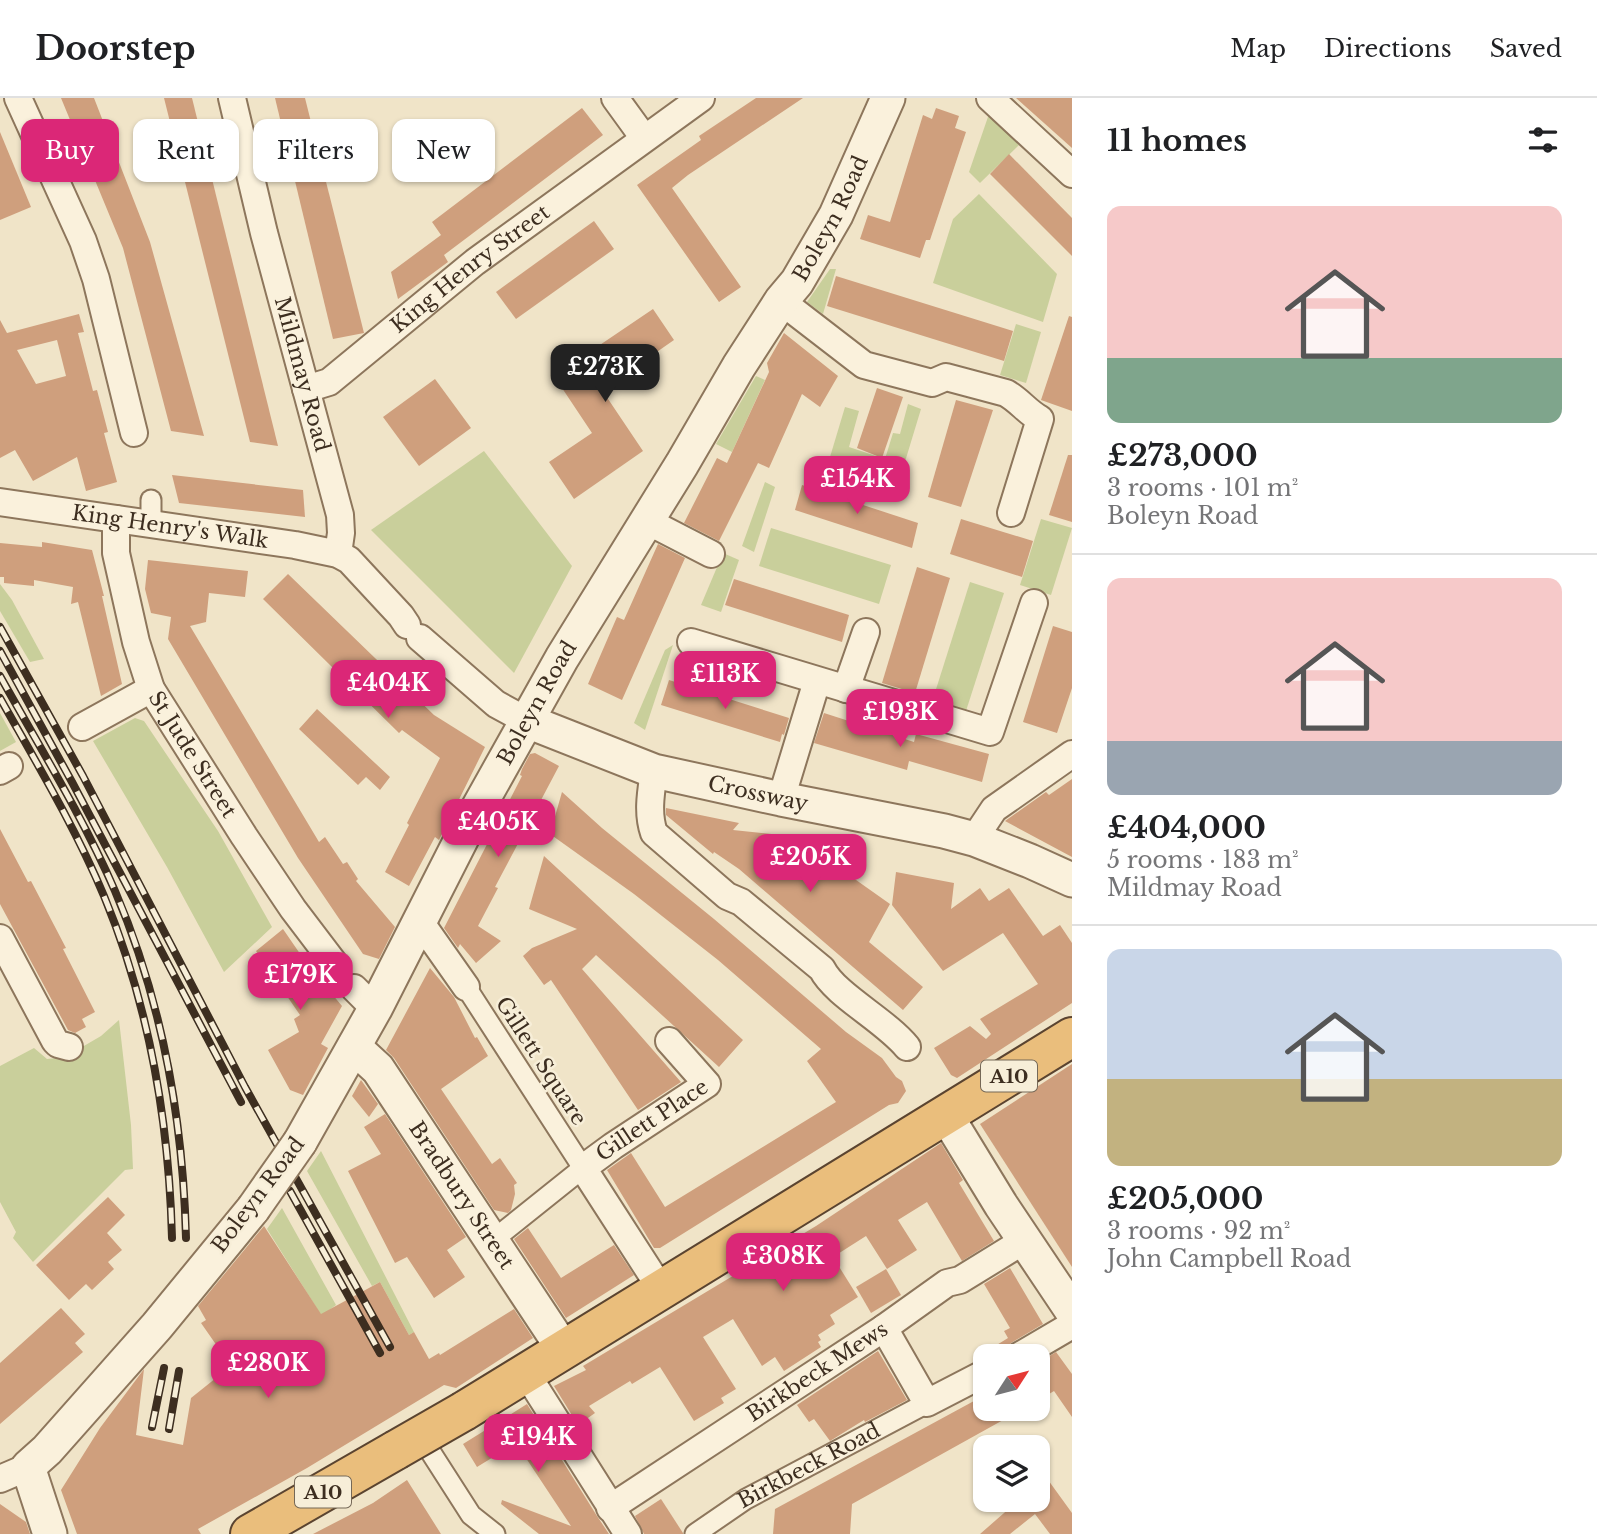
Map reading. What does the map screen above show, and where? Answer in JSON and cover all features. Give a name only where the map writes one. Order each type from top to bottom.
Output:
[{"type":"highway","name":"A10","points":[[250,1534],[527,1373],[1072,1037]]},
{"type":"street","points":[[18,98],[83,241],[96,279],[134,433]]},
{"type":"street","name":"Mildmay Road","points":[[232,98],[264,233],[340,515],[338,554]]},
{"type":"street","points":[[615,98],[644,138]]},
{"type":"street","name":"King Henry Street","points":[[306,389],[328,382],[458,275],[701,98]]},
{"type":"street","name":"Boleyn Road","points":[[50,1534],[14,1473],[47,1450],[157,1326],[253,1209],[300,1142],[354,1047],[365,998],[421,923],[468,826],[562,658],[726,388],[781,301],[797,282],[836,215],[888,98]]},
{"type":"street","points":[[990,98],[1072,174]]},
{"type":"street","points":[[781,301],[864,365],[932,383],[946,377],[1006,393],[1027,412],[1040,419],[1011,513]]},
{"type":"street","name":"King Henry's Walk","points":[[0,502],[116,519],[151,512],[338,554]]},
{"type":"street","name":"St Jude Street","points":[[116,519],[116,553],[150,690],[293,909],[334,963]]},
{"type":"street","points":[[647,521],[711,554]]},
{"type":"street","points":[[338,554],[356,566],[413,631],[496,704],[527,721]]},
{"type":"street","points":[[691,642],[990,732],[1034,603]]},
{"type":"street","points":[[846,689],[866,632]]},
{"type":"street","points":[[780,799],[817,681]]},
{"type":"street","points":[[82,727],[150,690]]},
{"type":"street","name":"Crossway","points":[[527,721],[654,771],[944,831],[974,839],[1072,880]]},
{"type":"street","points":[[974,839],[994,809],[1072,754]]},
{"type":"street","points":[[654,771],[650,802],[650,822],[654,833],[727,896],[741,902],[822,969],[827,979],[881,1021],[907,1047]]},
{"type":"street","points":[[421,923],[466,987]]},
{"type":"street","points":[[0,938],[55,1041],[69,1047]]},
{"type":"street","name":"Gillett Square","points":[[466,987],[583,1168]]},
{"type":"street","name":"Gillett Place","points":[[583,1168],[708,1084],[668,1041]]},
{"type":"street","name":"Bradbury Street","points":[[354,1047],[378,1069],[564,1350]]},
{"type":"street","points":[[946,1115],[1072,1311]]},
{"type":"street","points":[[493,1240],[583,1168],[661,1289]]},
{"type":"street","name":"Birkbeck Mews","points":[[610,1508],[884,1328],[947,1283],[960,1280],[1025,1240]]},
{"type":"street","points":[[1040,1344],[1072,1325]]},
{"type":"street","points":[[884,1328],[927,1403]]},
{"type":"street","points":[[527,1373],[628,1534]]},
{"type":"street","name":"Birkbeck Road","points":[[695,1534],[746,1499],[973,1379]]},
{"type":"street","points":[[409,1443],[471,1515],[495,1534]]},
{"type":"green space","points":[[989,114],[1019,145],[980,183],[969,172]]},
{"type":"green space","points":[[979,194],[1057,274],[1043,322],[933,283],[953,219]]},
{"type":"green space","points":[[830,269],[836,269],[823,314],[807,302]]},
{"type":"green space","points":[[1016,324],[1041,332],[1026,383],[1000,375]]},
{"type":"green space","points":[[756,376],[765,380],[732,452],[716,444]]},
{"type":"green space","points":[[908,404],[921,409],[897,488],[827,467],[845,407],[859,411],[849,447],[885,459],[893,433],[900,434]]},
{"type":"green space","points":[[484,451],[572,566],[514,673],[371,530]]},
{"type":"green space","points":[[765,482],[775,487],[754,552],[742,546]]},
{"type":"green space","points":[[1041,519],[1072,528],[1051,595],[1020,585]]},
{"type":"green space","points":[[771,528],[891,565],[879,604],[759,566]]},
{"type":"green space","points":[[723,553],[739,560],[721,612],[701,605]]},
{"type":"green space","points":[[970,582],[1004,593],[965,714],[931,705]]},
{"type":"green space","points":[[0,584],[12,600],[44,659],[30,662],[0,611]]},
{"type":"green space","points":[[673,645],[645,730],[634,723],[665,650]]},
{"type":"green space","points":[[0,713],[16,742],[0,751]]},
{"type":"green space","points":[[135,718],[144,721],[218,831],[272,927],[224,972],[167,867],[93,741]]},
{"type":"green space","points":[[119,1020],[131,1125],[133,1169],[125,1170],[33,1262],[13,1238],[16,1232],[0,1202],[0,1066],[34,1048],[47,1059],[65,1057],[101,1036]]},
{"type":"green space","points":[[321,1151],[414,1332],[409,1335],[380,1282],[372,1286],[307,1171]]},
{"type":"green space","points":[[282,1208],[336,1305],[328,1311],[350,1361],[267,1229]]},
{"type":"building","points":[[61,98],[94,98],[102,119],[70,119]]},
{"type":"building","points":[[164,98],[192,98],[197,119],[169,119]]},
{"type":"building","points":[[275,98],[305,98],[310,119],[280,119]]},
{"type":"building","points":[[756,98],[803,98],[672,188],[741,287],[719,302],[637,185],[701,140],[699,136]]},
{"type":"building","points":[[1016,98],[1072,98],[1072,148]]},
{"type":"building","points":[[582,108],[603,135],[444,255],[448,262],[398,299],[391,272],[441,235],[432,222],[485,182],[495,182],[495,174]]},
{"type":"building","points":[[936,108],[959,116],[955,128],[966,132],[930,240],[926,240],[920,258],[860,239],[868,215],[890,222],[923,115],[932,119]]},
{"type":"building","points":[[0,132],[31,207],[0,220]]},
{"type":"building","points":[[1009,154],[1072,218],[1072,256],[990,174]]},
{"type":"building","points":[[119,162],[150,242],[204,436],[171,431],[123,248],[96,182],[119,182]]},
{"type":"building","points":[[185,182],[213,182],[278,446],[250,442]]},
{"type":"building","points":[[295,182],[326,182],[364,333],[333,339]]},
{"type":"building","points":[[594,221],[614,249],[516,319],[496,292]]},
{"type":"building","points":[[836,276],[1013,331],[1004,361],[827,306]]},
{"type":"building","points":[[653,309],[674,340],[602,390],[643,451],[574,499],[549,462],[592,433],[554,376]]},
{"type":"building","points":[[79,314],[84,332],[78,333],[93,391],[97,390],[108,432],[104,433],[117,482],[86,491],[77,457],[33,481],[15,450],[0,458],[0,320],[7,333]],"holes":[[[57,340],[66,376],[36,384],[17,350]]]},
{"type":"building","points":[[1069,316],[1072,317],[1072,411],[1041,400]]},
{"type":"building","points":[[784,333],[838,376],[820,407],[802,394],[769,468],[758,463],[719,541],[684,523],[717,458],[727,463],[769,372],[767,363]]},
{"type":"building","points":[[435,379],[471,428],[419,466],[383,417]]},
{"type":"building","points":[[877,388],[903,397],[882,458],[857,448]]},
{"type":"building","points":[[956,400],[993,410],[961,507],[928,497]]},
{"type":"building","points":[[1068,455],[1072,455],[1072,522],[1049,515]]},
{"type":"building","points":[[172,475],[303,490],[305,517],[179,503]]},
{"type":"building","points":[[802,485],[918,523],[912,548],[795,510]]},
{"type":"building","points":[[961,519],[1033,541],[1022,577],[950,554]]},
{"type":"building","points":[[42,542],[92,550],[122,684],[101,696],[78,602],[71,604],[73,587],[34,580],[34,586],[4,583],[4,577],[0,577],[0,543],[42,547]]},
{"type":"building","points":[[658,544],[685,558],[622,700],[588,684],[617,617],[624,620]]},
{"type":"building","points":[[148,560],[248,571],[245,597],[209,593],[206,622],[190,626],[319,842],[325,837],[343,864],[347,862],[358,879],[356,881],[395,927],[379,959],[363,954],[298,858],[168,639],[171,617],[151,613],[145,589]]},
{"type":"building","points":[[917,567],[950,578],[915,693],[882,683]]},
{"type":"building","points":[[288,574],[434,715],[485,747],[439,840],[435,837],[409,886],[385,872],[440,758],[402,730],[399,733],[263,599]]},
{"type":"building","points":[[734,579],[849,615],[842,642],[725,605]]},
{"type":"building","points":[[1053,626],[1072,632],[1072,688],[1057,733],[1023,722]]},
{"type":"building","points":[[669,680],[789,718],[784,735],[782,734],[780,742],[661,705]]},
{"type":"building","points":[[317,709],[390,777],[380,790],[366,777],[358,785],[299,729]]},
{"type":"building","points":[[824,713],[914,742],[916,734],[989,754],[982,782],[909,761],[907,770],[814,743]]},
{"type":"building","points":[[535,753],[559,766],[495,887],[498,888],[478,926],[501,941],[476,963],[460,944],[458,948],[444,928],[522,776],[522,769],[530,754]]},
{"type":"building","points":[[1072,779],[1072,857],[1005,821],[1046,792],[1049,795]]},
{"type":"building","points":[[562,792],[846,1032],[882,1058],[902,1081],[906,1091],[898,1103],[889,1105],[660,1248],[654,1248],[607,1170],[631,1153],[665,1207],[836,1102],[807,1061],[821,1049],[718,960],[634,894],[550,834]]},
{"type":"building","points":[[666,808],[739,823],[733,830],[836,841],[832,863],[890,904],[869,942],[923,987],[903,1010],[739,869],[714,852],[713,854],[666,815]]},
{"type":"building","points":[[0,829],[66,948],[63,949],[95,1012],[82,1019],[86,1027],[75,1033],[68,1030],[0,904]]},
{"type":"building","points":[[544,856],[743,1040],[719,1067],[596,955],[582,969],[681,1082],[638,1110],[551,980],[544,985],[523,956],[532,948],[577,929],[529,909]]},
{"type":"building","points":[[896,872],[954,883],[951,909],[980,888],[989,901],[1009,888],[1043,936],[1060,925],[1072,943],[1072,1003],[957,1078],[951,1075],[934,1048],[970,1026],[986,1039],[991,1034],[980,1019],[1038,984],[1003,933],[943,971],[892,905]]},
{"type":"building","points":[[283,929],[329,996],[332,994],[342,1006],[321,1044],[328,1048],[303,1095],[290,1090],[268,1050],[299,1032],[294,1019],[300,1015],[256,951]]},
{"type":"building","points":[[430,968],[454,997],[475,1038],[477,1037],[488,1056],[441,1089],[492,1164],[500,1158],[517,1183],[514,1185],[515,1194],[508,1213],[494,1210],[394,1058],[386,1050]]},
{"type":"building","points":[[1072,1064],[1072,1267],[980,1124]]},
{"type":"building","points":[[361,1080],[378,1104],[369,1117],[352,1096]]},
{"type":"building","points":[[385,1114],[466,1237],[447,1250],[465,1277],[434,1298],[407,1257],[395,1263],[348,1171],[381,1154],[364,1127]]},
{"type":"building","points":[[941,1143],[963,1180],[959,1183],[994,1241],[962,1261],[927,1202],[898,1220],[917,1250],[887,1269],[866,1236],[833,1257],[858,1297],[830,1315],[835,1324],[818,1335],[821,1347],[784,1371],[775,1357],[762,1366],[733,1319],[703,1337],[736,1389],[721,1398],[724,1403],[694,1421],[660,1367],[632,1384],[630,1381],[589,1406],[595,1413],[578,1425],[554,1386],[586,1370],[583,1366],[816,1226]]},
{"type":"building","points":[[108,1197],[125,1215],[107,1233],[122,1250],[108,1262],[114,1269],[92,1290],[86,1284],[69,1300],[36,1265]]},
{"type":"building","points":[[264,1226],[321,1314],[380,1282],[409,1335],[414,1332],[429,1359],[439,1353],[440,1355],[514,1309],[533,1338],[456,1388],[444,1385],[307,1468],[198,1529],[201,1534],[77,1534],[61,1490],[100,1428],[144,1369],[136,1435],[183,1445],[191,1398],[231,1366],[201,1323],[206,1320],[198,1306]]},
{"type":"building","points":[[528,1228],[561,1278],[614,1245],[634,1275],[566,1318],[514,1239]]},
{"type":"building","points":[[1010,1268],[1043,1324],[1010,1344],[998,1344],[1008,1338],[1004,1331],[1010,1328],[984,1284]]},
{"type":"building","points":[[886,1269],[901,1295],[871,1313],[856,1287]]},
{"type":"building","points":[[61,1308],[85,1334],[75,1343],[83,1352],[0,1424],[0,1363]]},
{"type":"building","points":[[878,1351],[907,1400],[865,1422],[864,1420],[830,1441],[814,1419],[809,1422],[797,1405]]},
{"type":"building","points":[[1056,1352],[1072,1374],[1072,1417],[1054,1391],[1050,1393],[1050,1356]]},
{"type":"building","points":[[973,1402],[973,1421],[1001,1421],[852,1504],[850,1534],[773,1534],[775,1509]]},
{"type":"building","points":[[527,1404],[609,1534],[539,1534],[501,1504],[502,1500],[571,1526],[516,1443],[477,1467],[463,1444]]},
{"type":"building","points":[[407,1480],[441,1534],[313,1534],[373,1503]]},
{"type":"building","points":[[1050,1483],[1072,1513],[1072,1534],[1050,1534],[1035,1514],[1010,1534],[980,1534],[1005,1512],[1050,1512]]},
{"type":"building","points":[[661,1499],[683,1534],[644,1534],[635,1516]]},
{"type":"building","points":[[0,1504],[26,1522],[30,1534],[0,1534]]},
{"type":"railway","points":[[0,627],[83,776],[245,1087],[390,1347]]},
{"type":"railway","points":[[0,651],[241,1102]]},
{"type":"railway","points":[[0,676],[89,836],[115,891],[146,975],[175,1105],[186,1238]]},
{"type":"railway","points":[[0,698],[81,845],[120,937],[154,1064],[166,1151],[172,1238]]},
{"type":"railway","points":[[290,1191],[380,1353]]},
{"type":"railway","points":[[152,1427],[164,1368]]},
{"type":"railway","points":[[169,1429],[179,1371]]}]
